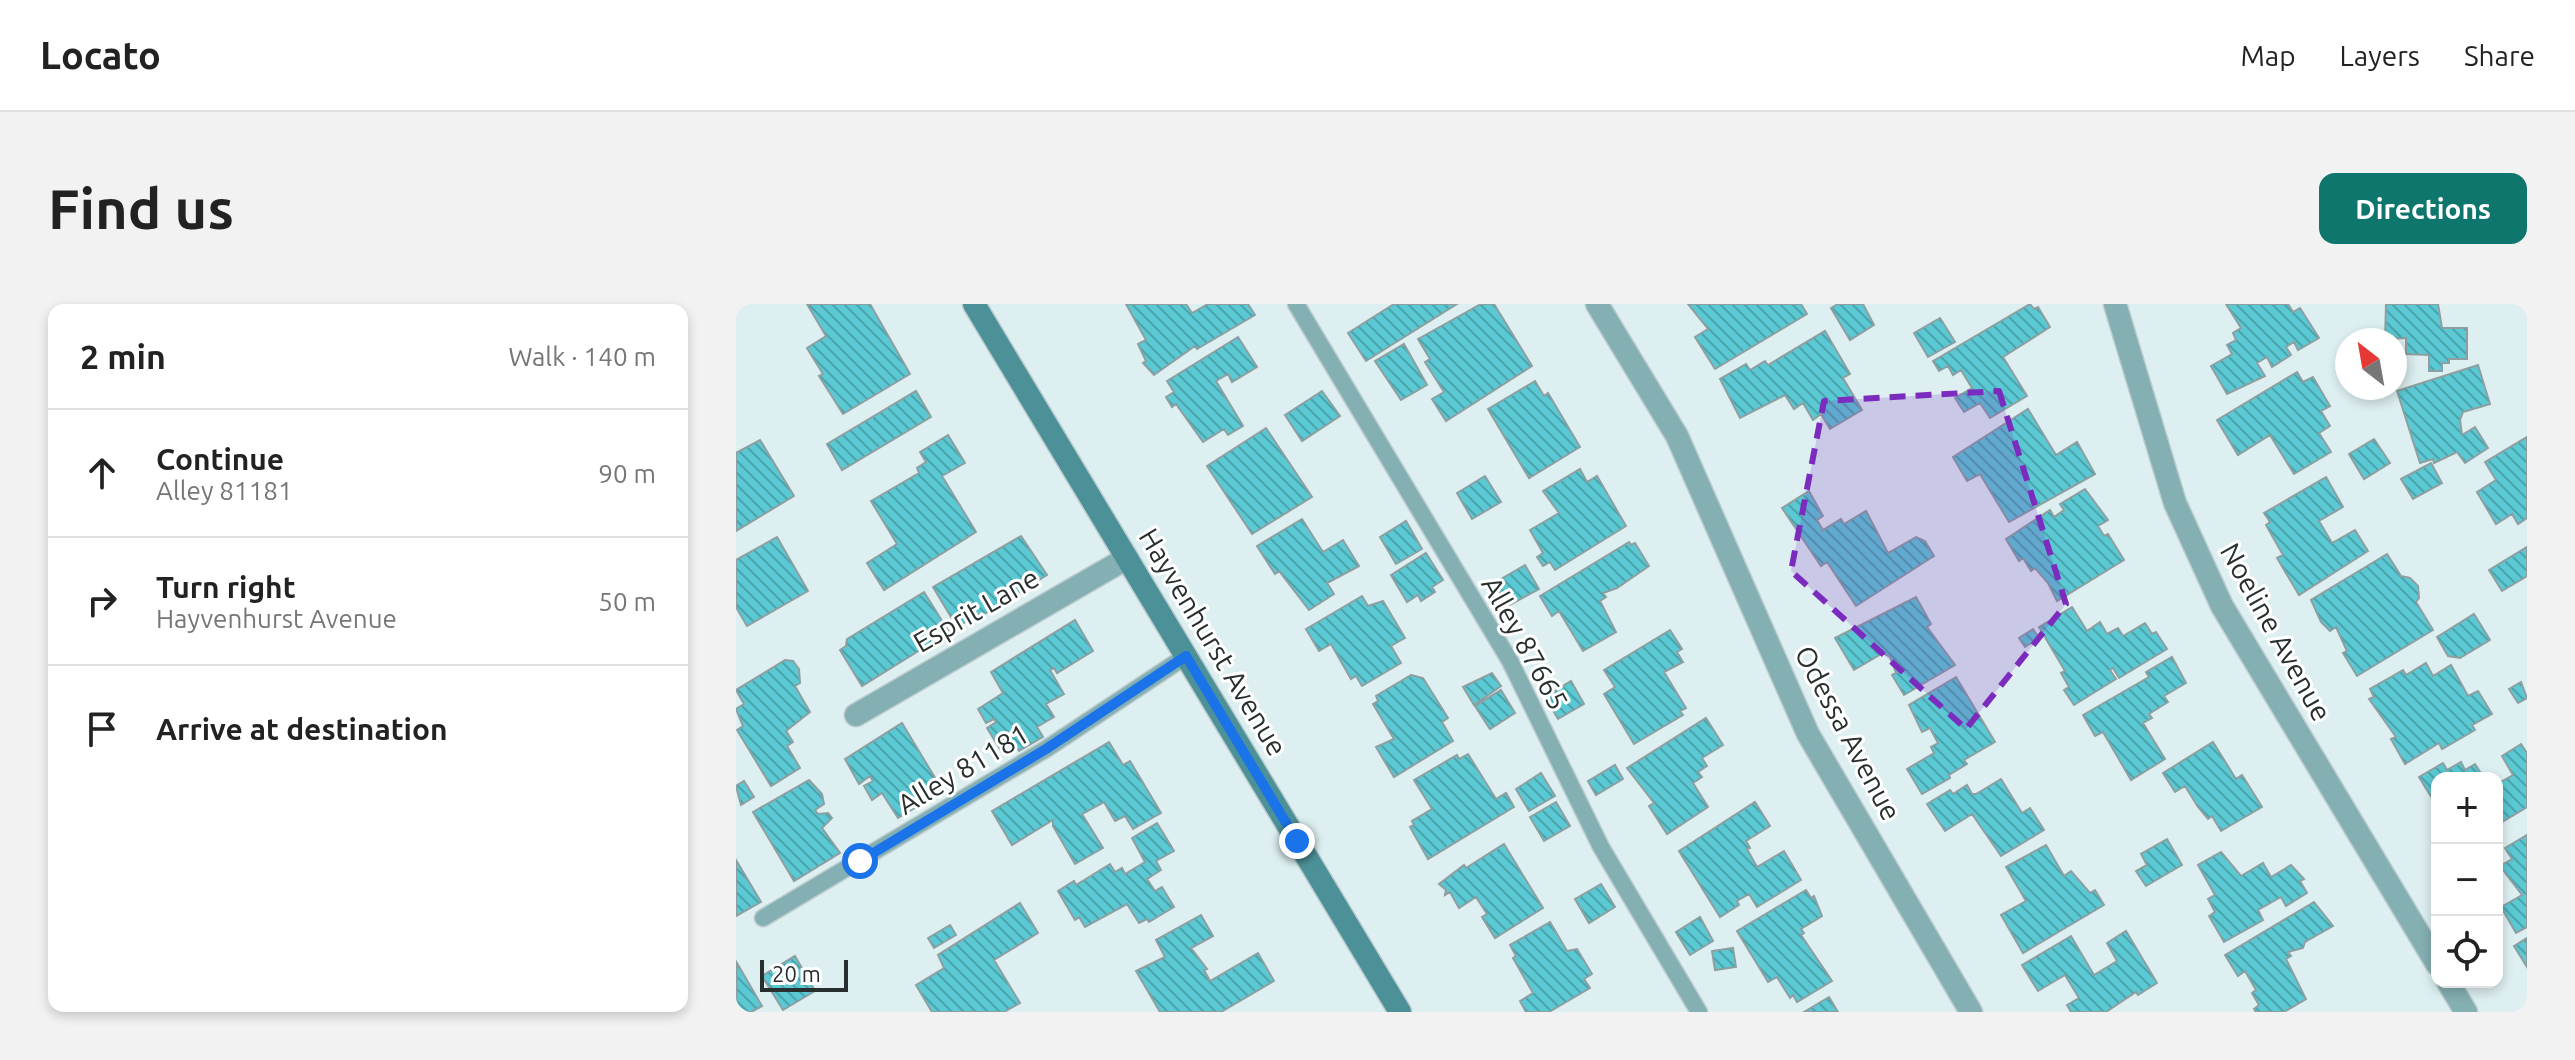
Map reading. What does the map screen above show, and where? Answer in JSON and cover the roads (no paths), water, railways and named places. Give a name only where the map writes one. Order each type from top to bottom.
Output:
[{"type":"main road","name":"Hayvenhurst Avenue","points":[[974,304],[1400,1012]]},
{"type":"street","name":"Odessa Avenue","points":[[1597,304],[1677,436],[1808,734],[1971,1012]]},
{"type":"street","name":"Noeline Avenue","points":[[2115,304],[2175,503],[2222,606],[2431,954]]},
{"type":"street","name":"Esprit Lane","points":[[856,715],[1127,558]]},
{"type":"street","points":[[2452,988],[2466,1012]]},
{"type":"lane","name":"Alley 87665","points":[[1296,304],[1510,661],[1601,847],[1699,1012]]},
{"type":"lane","name":"Alley 81181","points":[[763,918],[1046,749],[1186,656]]}]
